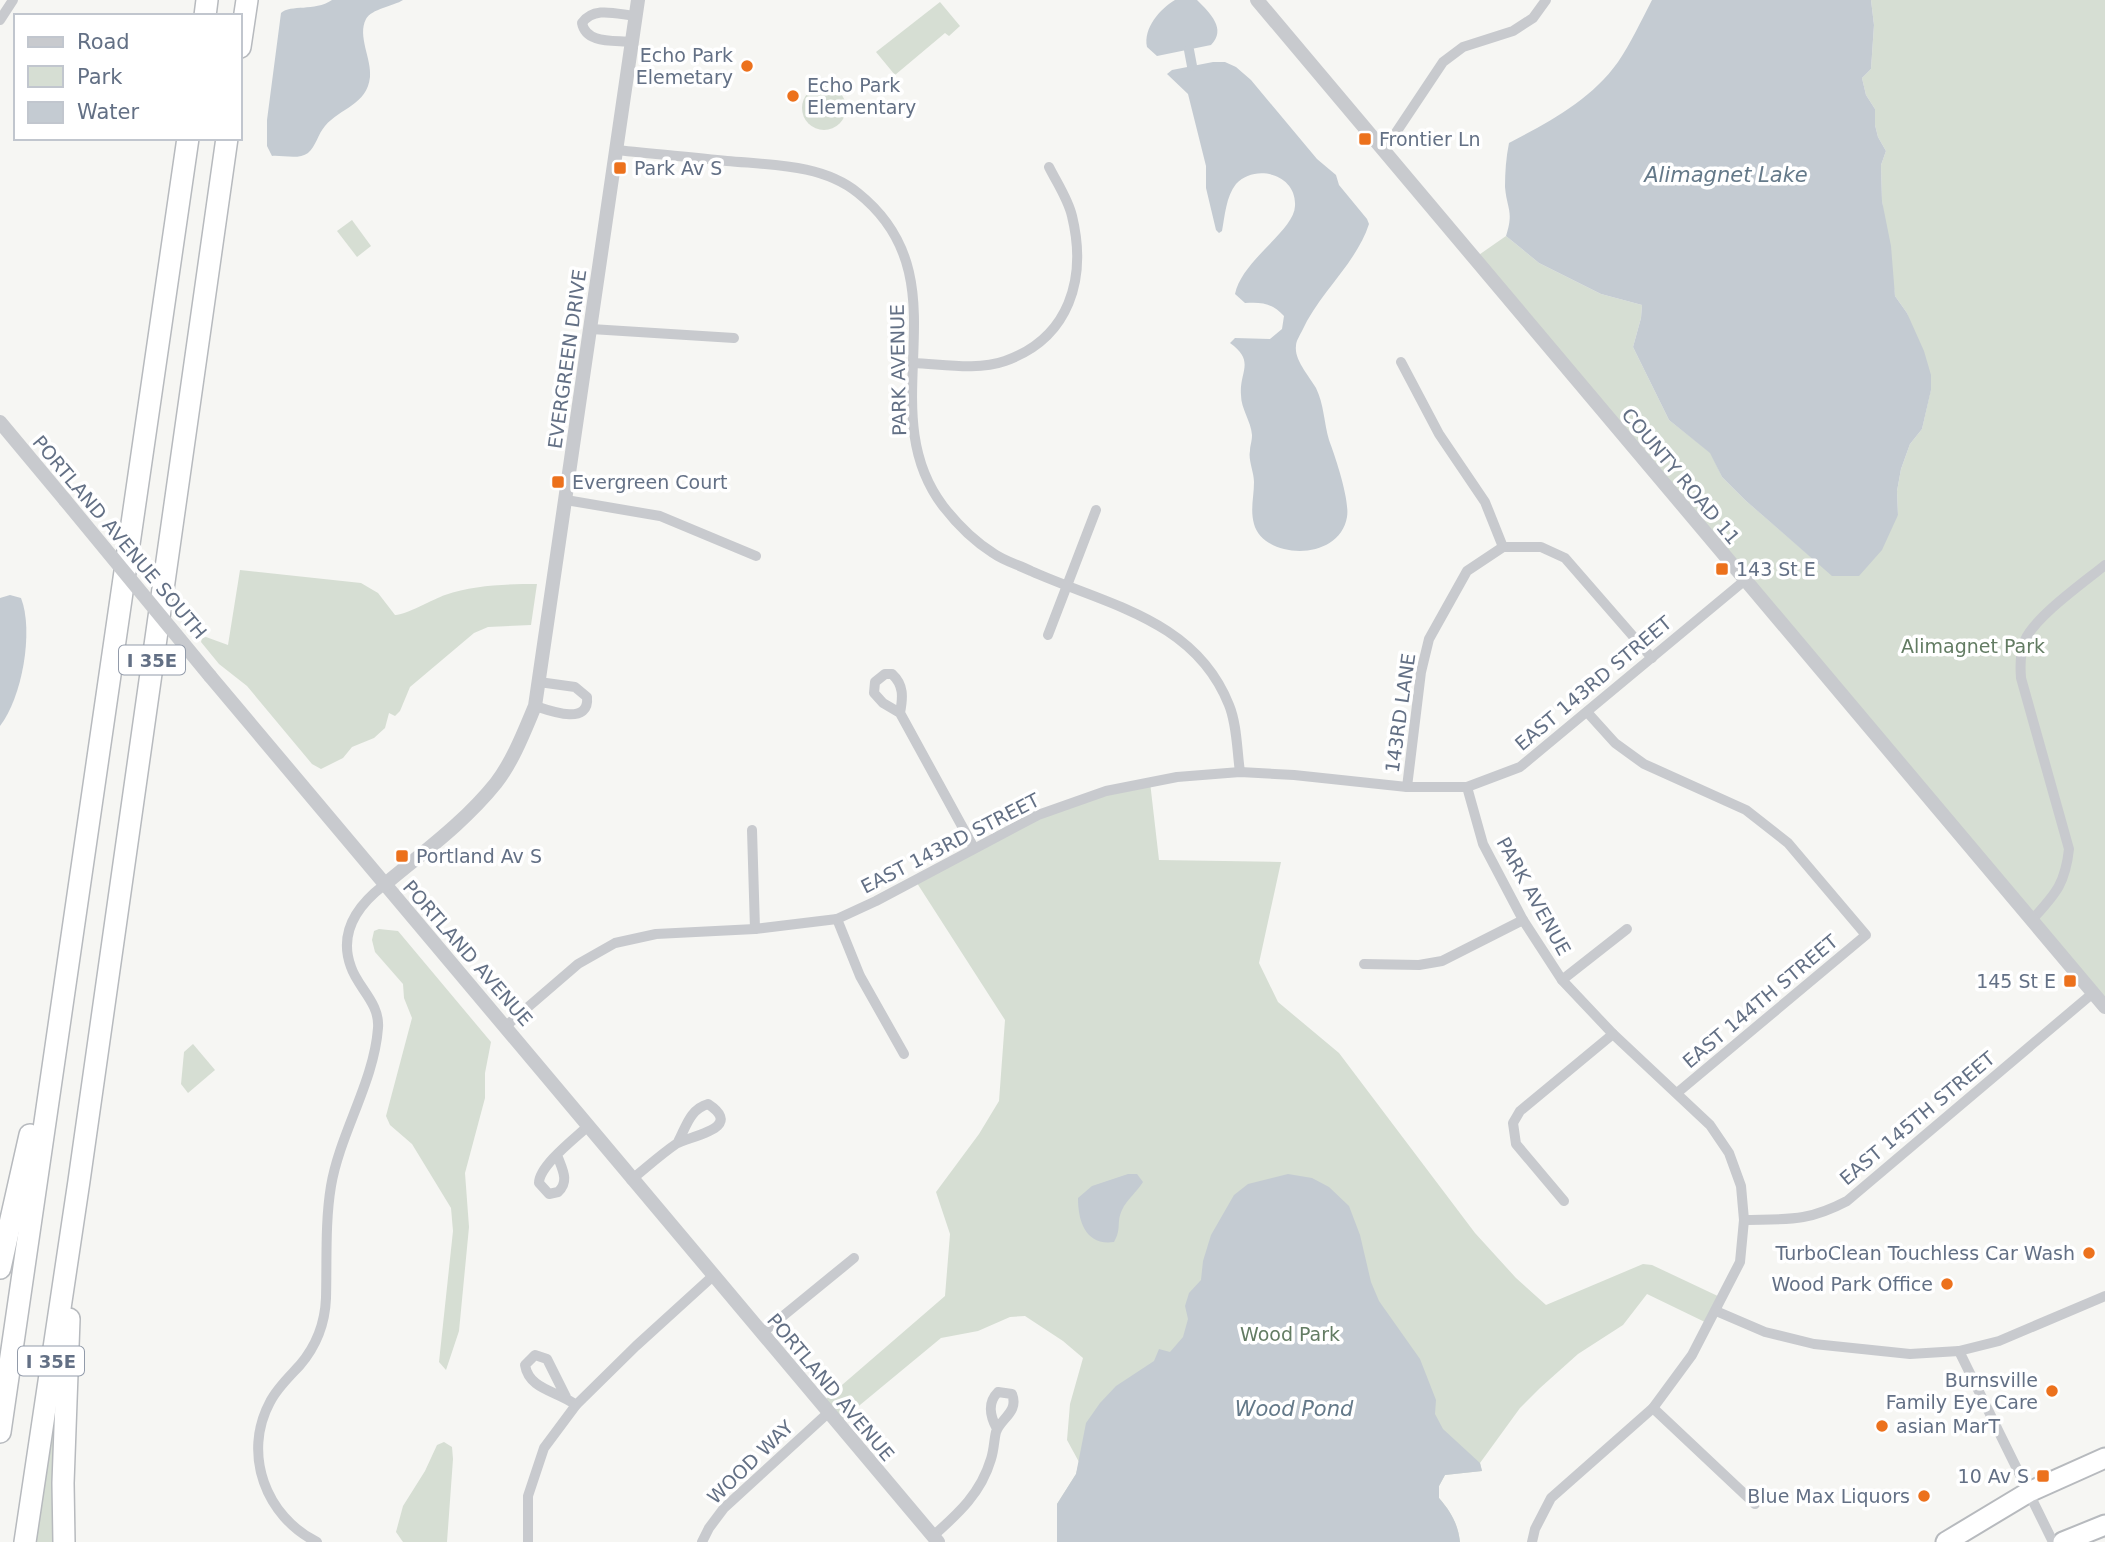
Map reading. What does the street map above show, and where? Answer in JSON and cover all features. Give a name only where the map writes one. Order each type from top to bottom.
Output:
[{"type":"highway","points":[[242,34],[247,0]]},
{"type":"highway","name":"I 35E","points":[[0,1432],[188,140]]},
{"type":"highway","name":"I 35E","points":[[25,1542],[227,140]]},
{"type":"highway","points":[[0,1268],[65,986]]},
{"type":"highway","points":[[64,1542],[67,1349],[79,1181]]},
{"type":"highway","points":[[1946,1542],[2029,1492],[2105,1458]]},
{"type":"highway","points":[[2063,1542],[2105,1525]]},
{"type":"street","points":[[0,0],[1,18]]},
{"type":"street","points":[[1,18],[13,0]]},
{"type":"street","name":"EVERGREEN DRIVE","points":[[384,885],[465,817],[497,782],[518,745],[535,706],[638,0]]},
{"type":"street","points":[[1383,152],[1443,62],[1463,47],[1513,31],[1533,18],[1546,0]]},
{"type":"street","name":"COUNTY ROAD 11","points":[[1265,3],[1383,152],[2105,1007]]},
{"type":"street","points":[[631,42],[591,38],[584,31],[582,23],[588,15],[597,12],[635,16]]},
{"type":"street","name":"PARK AVENUE","points":[[617,150],[800,168],[831,177],[858,192],[888,223],[909,262],[915,297],[912,414],[916,444],[926,477],[942,505],[967,533],[994,554],[1067,587],[1156,622],[1199,654],[1217,679],[1231,708],[1240,772]]},
{"type":"street","points":[[913,363],[977,366],[1004,361],[1034,346],[1060,321],[1075,289],[1079,254],[1072,213],[1049,167]]},
{"type":"street","points":[[591,329],[734,338]]},
{"type":"street","points":[[1401,362],[1439,434],[1485,502],[1503,547],[1541,547],[1565,558],[1652,658]]},
{"type":"street","name":"PORTLAND AVENUE SOUTH","points":[[0,422],[210,676]]},
{"type":"street","points":[[566,500],[660,516],[756,556]]},
{"type":"street","points":[[1048,635],[1096,510]]},
{"type":"street","name":"143RD LANE","points":[[1407,787],[1420,671],[1429,639],[1467,571],[1503,547]]},
{"type":"street","points":[[2031,921],[2059,888],[2067,870],[2069,849],[2021,678],[2020,659],[2025,639],[2040,619],[2105,565]]},
{"type":"street","name":"EAST 143RD STREET","points":[[506,1026],[578,964],[615,943],[656,934],[755,929],[837,919],[1038,816],[1106,792],[1177,777],[1240,772],[1407,787],[1467,787],[1520,767],[1744,580]]},
{"type":"street","name":"PORTLAND AVENUE","points":[[210,676],[935,1539]]},
{"type":"street","points":[[535,706],[559,714],[577,715],[588,705],[587,698],[575,687],[539,682]]},
{"type":"street","name":"EAST 144TH STREET","points":[[1587,712],[1615,743],[1644,764],[1746,810],[1788,843],[1866,935],[1677,1093]]},
{"type":"street","points":[[900,713],[974,848]]},
{"type":"street","name":"PARK AVENUE","points":[[1467,787],[1483,844],[1523,920],[1562,980],[1613,1034],[1677,1093]]},
{"type":"street","points":[[752,830],[755,929]]},
{"type":"street","points":[[317,1542],[284,1518],[268,1495],[262,1480],[259,1441],[264,1414],[271,1400],[309,1353],[322,1328],[331,1186],[374,1052],[379,1026],[374,1004],[351,967],[347,947],[348,931],[355,914],[367,898],[384,885]]},
{"type":"street","points":[[837,919],[860,976],[904,1054]]},
{"type":"street","points":[[1364,964],[1419,965],[1442,961],[1523,920]]},
{"type":"street","points":[[1562,980],[1627,929]]},
{"type":"street","name":"EAST 145TH STREET","points":[[1744,1220],[1801,1219],[1825,1212],[1847,1201],[2093,993]]},
{"type":"street","points":[[1564,1202],[1516,1144],[1513,1123],[1520,1111],[1613,1034]]},
{"type":"street","points":[[1532,1542],[1535,1529],[1551,1498],[1653,1408],[1692,1354],[1740,1262],[1744,1220],[1741,1186],[1729,1153],[1710,1125],[1677,1093]]},
{"type":"street","points":[[557,1155],[587,1127]]},
{"type":"street","points":[[631,1180],[678,1142]]},
{"type":"street","points":[[761,1334],[854,1258]]},
{"type":"street","points":[[528,1542],[528,1496],[544,1448],[576,1405],[713,1276]]},
{"type":"street","points":[[1716,1311],[1765,1332],[1814,1343],[1910,1354],[1959,1351],[1999,1341],[2105,1296]]},
{"type":"street","points":[[1959,1351],[2053,1542]]},
{"type":"street","points":[[566,1397],[576,1405]]},
{"type":"street","points":[[1653,1408],[1755,1504]]},
{"type":"street","name":"WOOD WAY","points":[[702,1542],[724,1508],[828,1413]]},
{"type":"street","points":[[935,1539],[965,1508],[982,1482],[992,1457],[997,1429]]},
{"type":"green space","name":"Alimagnet Park","points":[[1871,0],[2105,0],[2105,1007],[1473,259],[1506,236],[1539,263],[1601,294],[1642,305],[1633,347],[1669,420],[1711,453],[1722,477],[1811,557],[1898,515],[1897,491],[1901,469],[1910,444],[1922,429],[1931,389],[1907,313],[1895,296],[1882,201],[1881,165],[1886,151],[1878,137],[1875,109],[1866,95],[1862,78],[1871,69],[1874,25]]},
{"type":"green space","points":[[940,2],[960,26],[949,36],[945,33],[895,75],[876,52]]},
{"type":"green space","points":[[824,86],[840,92],[846,108],[840,124],[824,130],[808,124],[802,108],[808,92]]},
{"type":"green space","points":[[352,220],[371,246],[357,257],[337,231]]},
{"type":"green space","points":[[240,570],[361,583],[378,593],[395,615],[467,589],[537,584],[531,625],[488,627],[474,633],[410,687],[400,711],[395,716],[389,713],[385,728],[374,738],[352,747],[343,758],[321,769],[312,764],[247,686],[219,664],[201,642],[202,638],[206,637],[228,645]]},
{"type":"green space","name":"Wood Park","points":[[1150,782],[1159,860],[1281,862],[1259,963],[1278,1002],[1339,1053],[1475,1233],[1516,1278],[1546,1305],[1643,1264],[1652,1265],[1722,1298],[1709,1324],[1647,1294],[1623,1325],[1578,1354],[1520,1408],[1480,1463],[1482,1471],[1445,1475],[1439,1486],[1439,1498],[1453,1518],[1460,1542],[1057,1542],[1057,1504],[1076,1474],[1079,1462],[1067,1440],[1070,1404],[1083,1358],[1025,1316],[1010,1317],[978,1331],[941,1338],[837,1424],[820,1404],[945,1296],[950,1234],[936,1192],[979,1134],[999,1101],[1005,1020],[915,880],[1038,815]]},
{"type":"green space","points":[[374,931],[398,931],[491,1042],[485,1073],[485,1098],[465,1173],[469,1227],[459,1331],[446,1370],[439,1362],[453,1231],[451,1208],[412,1144],[390,1125],[386,1116],[412,1018],[404,998],[403,984],[375,952],[372,940]]},
{"type":"green space","points":[[193,1044],[215,1070],[188,1093],[181,1084],[184,1052]]},
{"type":"green space","points":[[60,1377],[59,1542],[35,1542]]},
{"type":"green space","points":[[444,1442],[452,1447],[453,1459],[447,1542],[403,1542],[396,1532],[403,1506],[425,1471],[437,1445]]},
{"type":"water","points":[[332,0],[403,0],[373,13],[366,19],[363,33],[370,77],[364,94],[325,126],[308,153],[295,157],[272,156],[267,146],[267,120],[281,13],[285,10],[318,6]]},
{"type":"water","points":[[1175,0],[1197,0],[1215,21],[1216,39],[1211,45],[1157,56],[1147,47],[1150,26],[1158,14]]},
{"type":"water","name":"Alimagnet Lake","points":[[1652,0],[1871,0],[1874,25],[1871,69],[1862,78],[1866,95],[1875,109],[1878,137],[1886,151],[1881,165],[1882,201],[1891,246],[1895,296],[1907,313],[1924,351],[1931,375],[1931,390],[1922,429],[1910,444],[1901,469],[1897,491],[1898,515],[1882,550],[1859,576],[1832,576],[1745,500],[1722,477],[1710,453],[1669,420],[1633,347],[1642,305],[1601,294],[1539,263],[1506,236],[1510,216],[1505,187],[1509,143],[1582,99],[1607,76],[1632,40]]},
{"type":"water","points":[[1225,62],[1236,67],[1251,80],[1317,159],[1336,175],[1339,185],[1369,224],[1347,265],[1309,317],[1296,344],[1300,363],[1321,400],[1347,509],[1341,532],[1316,549],[1301,551],[1271,544],[1260,536],[1254,524],[1254,482],[1250,455],[1252,435],[1241,395],[1244,361],[1230,343],[1235,338],[1270,339],[1282,329],[1284,316],[1266,304],[1245,303],[1235,294],[1247,269],[1286,226],[1295,206],[1294,195],[1282,179],[1264,173],[1254,174],[1236,184],[1228,200],[1222,231],[1219,233],[1216,230],[1206,188],[1206,166],[1188,94],[1167,74],[1172,70]]},
{"type":"water","points":[[10,595],[21,598],[25,612],[26,646],[20,682],[8,714],[0,726],[0,598]]},
{"type":"water","points":[[1128,1174],[1137,1174],[1143,1182],[1122,1210],[1114,1242],[1097,1240],[1090,1236],[1082,1224],[1078,1198],[1092,1186]]},
{"type":"water","name":"Wood Pond","points":[[1288,1174],[1312,1178],[1329,1187],[1349,1206],[1360,1235],[1371,1282],[1379,1301],[1420,1359],[1436,1400],[1435,1414],[1443,1429],[1480,1463],[1482,1471],[1445,1475],[1439,1486],[1439,1498],[1453,1518],[1460,1542],[1057,1542],[1057,1504],[1076,1474],[1086,1423],[1116,1386],[1154,1361],[1159,1349],[1170,1352],[1183,1337],[1188,1319],[1185,1306],[1189,1293],[1201,1280],[1203,1261],[1211,1235],[1234,1195],[1248,1184]]},
{"type":"waterway","points":[[1189,50],[1192,66]]},
{"type":"place","name":"Echo Park Elemetary","points":[[747,66]]},
{"type":"place","name":"Echo Park Elementary","points":[[793,96]]},
{"type":"place","name":"Frontier Ln","points":[[1365,139]]},
{"type":"place","name":"Park Av S","points":[[620,168]]},
{"type":"place","name":"Evergreen Court","points":[[558,482]]},
{"type":"place","name":"143 St E","points":[[1722,569]]},
{"type":"place","name":"Portland Av S","points":[[402,856]]},
{"type":"place","name":"145 St E","points":[[2070,981]]},
{"type":"place","name":"TurboClean Touchless Car Wash","points":[[2089,1253]]},
{"type":"place","name":"Wood Park Office","points":[[1947,1284]]},
{"type":"place","name":"Burnsville Family Eye Care","points":[[2052,1391]]},
{"type":"place","name":"asian MarT","points":[[1882,1426]]},
{"type":"place","name":"10 Av S","points":[[2043,1476]]},
{"type":"place","name":"Blue Max Liquors","points":[[1924,1496]]}]
